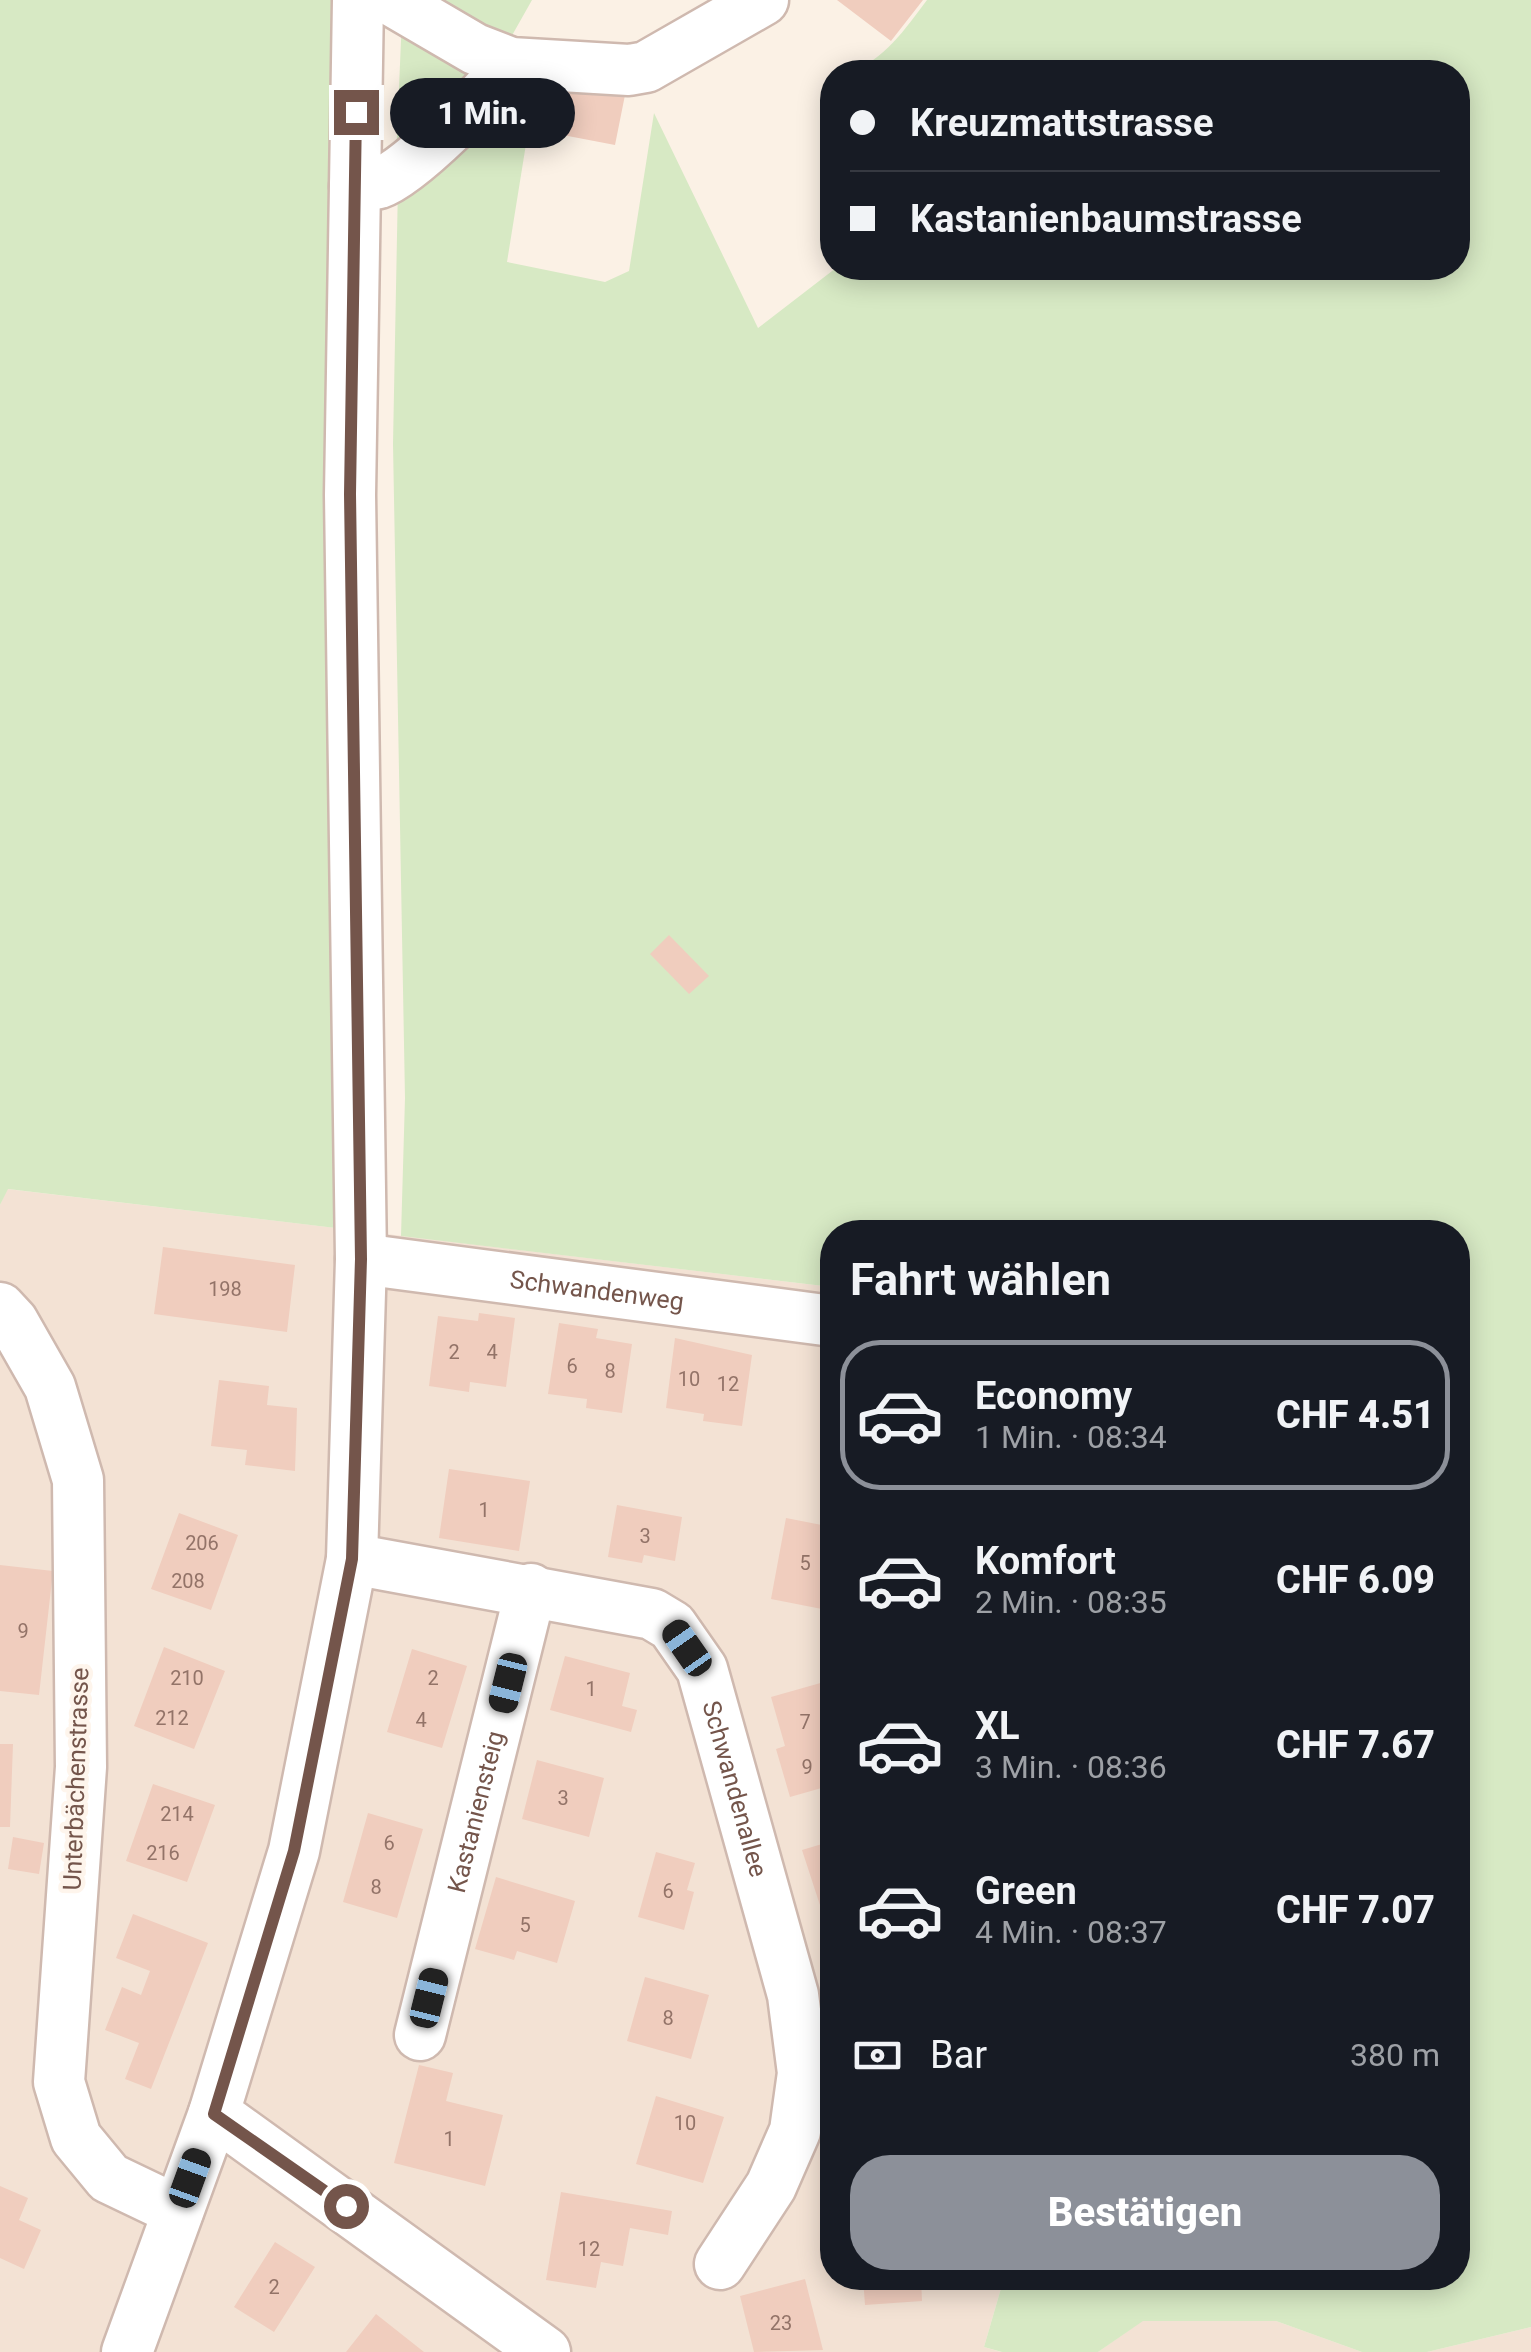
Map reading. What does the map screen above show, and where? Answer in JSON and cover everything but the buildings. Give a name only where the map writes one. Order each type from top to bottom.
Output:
[{"type":"street","points":[[127,2352],[214,2114],[294,1851],[352,1559],[361,1259],[350,494],[358,0]]},
{"type":"street","points":[[392,0],[475,49],[511,63],[646,68],[763,0]]},
{"type":"street","points":[[355,186],[380,183],[409,162],[492,88],[511,63]]},
{"type":"street","name":"Schwandenweg","points":[[361,1259],[820,1318]]},
{"type":"street","name":"Unterbächenstrasse","points":[[0,1308],[13,1322],[50,1387],[78,1480],[81,1767],[59,2082],[76,2138],[109,2178],[178,2211]]},
{"type":"street","name":"Schwandenallee","points":[[352,1559],[652,1614],[672,1626],[702,1669],[794,1994],[802,2073],[796,2132],[772,2186],[720,2264]]},
{"type":"street","name":"Kastaniensteig","points":[[420,2035],[531,1589]]},
{"type":"street","points":[[214,2114],[262,2144],[545,2352]]},
{"type":"shaded area","points":[[7,1189],[820,1286],[820,2290],[1001,2290],[984,2347],[1001,2352],[0,2352],[0,1205]]},
{"type":"shaded area","points":[[1142,2321],[1276,2321],[1362,2352],[1098,2352]]},
{"type":"shaded area","points":[[1531,2327],[1531,2352],[1427,2352]]},
{"type":"green space","points":[[0,0],[342,0],[344,1229],[8,1189],[0,1205]]},
{"type":"green space","points":[[418,0],[532,0],[510,39]]},
{"type":"green space","points":[[927,0],[1531,0],[1531,2327],[1427,2352],[1362,2352],[1276,2321],[1143,2321],[1098,2352],[1002,2352],[984,2347],[1001,2290],[1470,2290],[1470,1220],[820,1220],[820,1286],[401,1236],[405,1098],[393,444],[398,184],[510,86],[536,82],[507,262],[605,282],[629,271],[654,113],[758,328],[820,280],[1470,280],[1470,60],[873,60],[902,33]]},
{"type":"green space","points":[[402,17],[484,66],[396,158]]},
{"type":"route","points":[[346,2206],[214,2114],[294,1851],[352,1559],[361,1259],[350,494],[356,112]]}]
